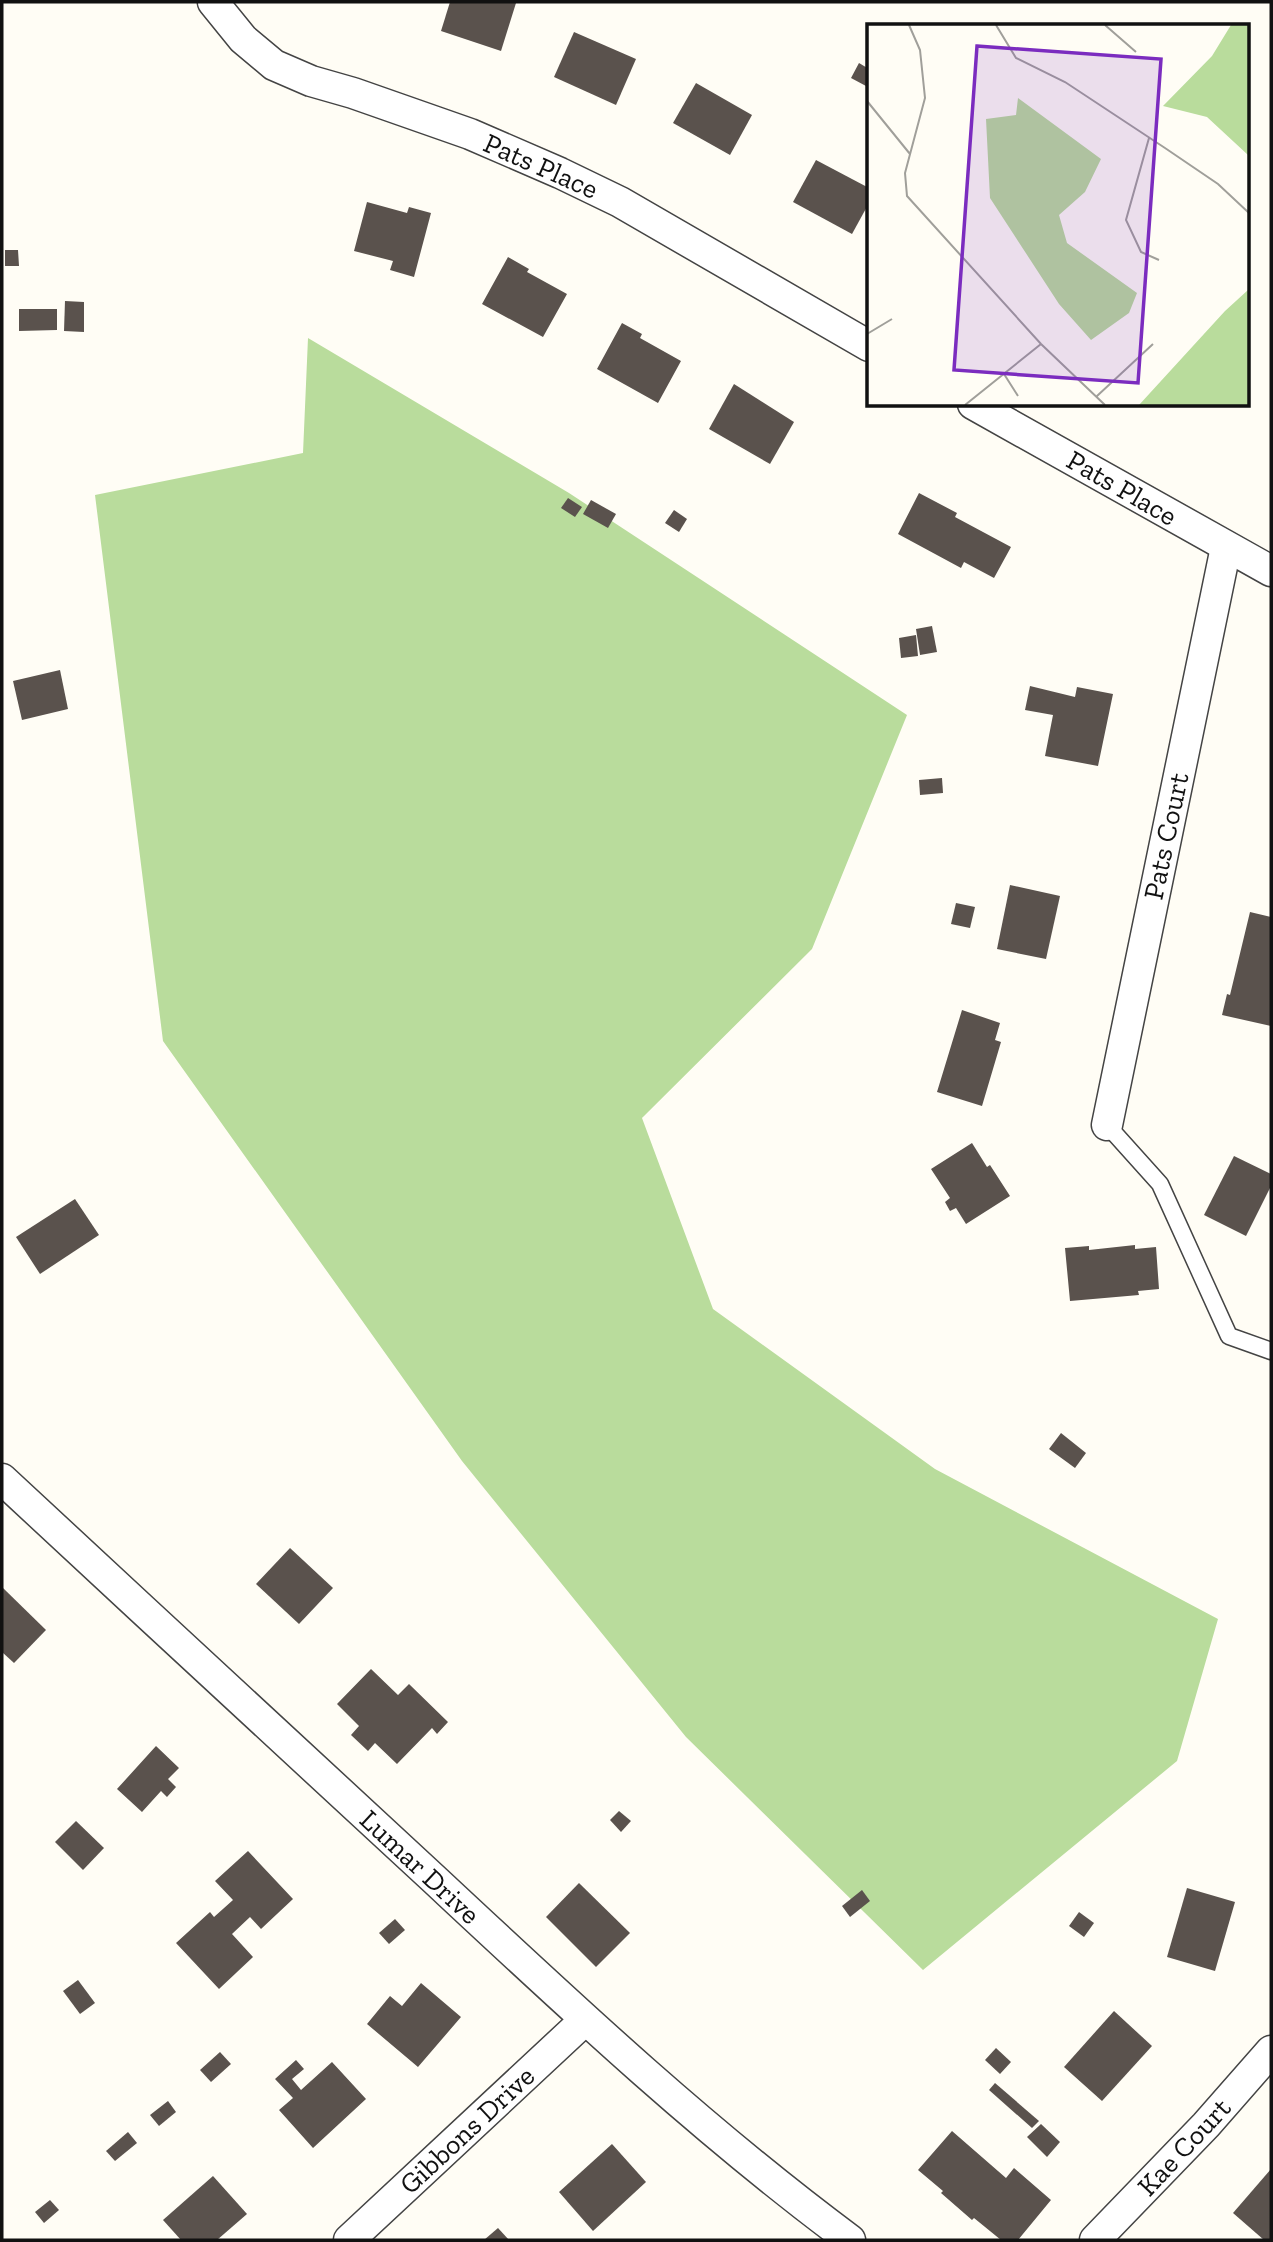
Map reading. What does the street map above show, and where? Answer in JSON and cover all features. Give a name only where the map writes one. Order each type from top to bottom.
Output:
[{"type":"street","name":"Pats Place","points":[[213,2],[243,39],[274,65],[311,81],[470,134],[584,184],[620,201],[867,345]]},
{"type":"street","name":"Pats Place","points":[[978,406],[1271,571]]},
{"type":"street","name":"Pats Court","points":[[1107,1125],[1226,547]]},
{"type":"street","name":"Lumar Drive","points":[[2,1479],[585,2020],[741,2155],[850,2240]]},
{"type":"street","name":"Gibbons Drive","points":[[349,2240],[585,2020]]},
{"type":"street","name":"Kae Court","points":[[1095,2240],[1206,2125],[1271,2051]]},
{"type":"lane","points":[[1107,1125],[1160,1184],[1229,1336],[1271,1351]]},
{"type":"green space","points":[[308,338],[569,493],[907,715],[812,949],[642,1118],[713,1309],[935,1469],[1218,1619],[1177,1761],[923,1970],[686,1737],[462,1461],[163,1041],[95,495],[303,453]]},
{"type":"building","points":[[450,2],[516,3],[501,51],[441,31]]},
{"type":"building","points":[[574,32],[636,59],[616,105],[554,77]]},
{"type":"building","points":[[859,63],[867,68],[866,86],[851,78]]},
{"type":"building","points":[[696,83],[752,115],[730,155],[673,123]]},
{"type":"building","points":[[816,160],[867,187],[867,207],[852,234],[793,202]]},
{"type":"building","points":[[367,202],[407,213],[409,207],[431,213],[414,277],[390,270],[393,261],[354,251]]},
{"type":"building","points":[[5,250],[18,250],[19,266],[5,266]]},
{"type":"building","points":[[508,257],[529,269],[527,272],[567,294],[543,337],[482,304]]},
{"type":"building","points":[[65,301],[84,302],[84,332],[64,331]]},
{"type":"building","points":[[19,309],[57,309],[57,330],[19,331]]},
{"type":"building","points":[[622,323],[642,334],[640,338],[681,361],[658,403],[597,369]]},
{"type":"building","points":[[734,384],[794,422],[770,464],[709,429]]},
{"type":"building","points":[[919,493],[957,513],[955,517],[1011,547],[994,578],[964,562],[961,568],[898,534]]},
{"type":"building","points":[[568,498],[582,507],[575,517],[561,508]]},
{"type":"building","points":[[591,500],[616,514],[608,528],[583,514]]},
{"type":"building","points":[[674,510],[687,519],[679,532],[665,523]]},
{"type":"building","points":[[932,626],[937,652],[920,655],[916,629]]},
{"type":"building","points":[[916,635],[918,656],[901,658],[899,638]]},
{"type":"building","points":[[60,670],[68,709],[22,720],[13,681]]},
{"type":"building","points":[[1030,686],[1075,697],[1077,687],[1113,694],[1098,766],[1045,756],[1053,715],[1025,710]]},
{"type":"building","points":[[942,778],[943,793],[920,795],[919,780]]},
{"type":"building","points":[[1010,885],[1060,896],[1046,959],[997,949]]},
{"type":"building","points":[[956,903],[975,907],[970,928],[951,924]]},
{"type":"building","points":[[1250,912],[1271,917],[1271,1026],[1222,1015],[1227,994],[1230,995]]},
{"type":"building","points":[[962,1010],[1000,1023],[995,1040],[1001,1042],[982,1106],[937,1092]]},
{"type":"building","points":[[972,1143],[1010,1196],[966,1224],[956,1208],[950,1211],[945,1202],[950,1198],[931,1169]]},
{"type":"building","points":[[1234,1156],[1271,1174],[1271,1186],[1246,1236],[1204,1215]]},
{"type":"building","points":[[75,1199],[99,1235],[40,1274],[16,1237]]},
{"type":"building","points":[[1135,1245],[1135,1249],[1156,1247],[1159,1289],[1138,1291],[1139,1295],[1070,1301],[1065,1248],[1089,1246],[1089,1250]]},
{"type":"building","points":[[1061,1433],[1086,1453],[1075,1468],[1049,1449]]},
{"type":"building","points":[[290,1548],[333,1588],[299,1624],[256,1584]]},
{"type":"building","points":[[2,1587],[46,1630],[14,1663],[2,1652]]},
{"type":"building","points":[[371,1669],[398,1695],[409,1684],[448,1722],[437,1734],[432,1728],[397,1764],[375,1743],[368,1751],[351,1735],[359,1726],[337,1704]]},
{"type":"building","points":[[156,1746],[179,1768],[168,1779],[176,1787],[167,1797],[161,1791],[142,1812],[117,1789]]},
{"type":"building","points":[[619,1811],[631,1821],[621,1832],[610,1820]]},
{"type":"building","points":[[76,1821],[104,1848],[83,1870],[55,1842]]},
{"type":"building","points":[[248,1851],[293,1899],[261,1929],[250,1917],[232,1934],[253,1957],[219,1989],[176,1943],[210,1912],[214,1917],[233,1900],[215,1881]]},
{"type":"building","points":[[579,1883],[630,1933],[596,1967],[546,1917]]},
{"type":"building","points":[[1187,1888],[1235,1902],[1215,1971],[1167,1957]]},
{"type":"building","points":[[862,1890],[870,1901],[850,1917],[842,1906]]},
{"type":"building","points":[[1079,1912],[1094,1923],[1084,1937],[1069,1926]]},
{"type":"building","points":[[395,1919],[405,1930],[389,1944],[379,1933]]},
{"type":"building","points":[[78,1980],[95,2003],[80,2014],[63,1991]]},
{"type":"building","points":[[421,1983],[461,2017],[418,2067],[367,2024],[390,1996],[402,2006]]},
{"type":"building","points":[[1114,2011],[1152,2046],[1102,2101],[1064,2067]]},
{"type":"building","points":[[996,2048],[1011,2062],[1000,2074],[985,2060]]},
{"type":"building","points":[[220,2052],[231,2064],[211,2082],[200,2070]]},
{"type":"building","points":[[296,2060],[304,2069],[292,2079],[301,2090],[332,2062],[366,2099],[313,2148],[279,2110],[293,2098],[275,2079]]},
{"type":"building","points":[[995,2083],[1039,2121],[1032,2128],[989,2090]]},
{"type":"building","points":[[168,2101],[176,2112],[159,2126],[150,2115]]},
{"type":"building","points":[[1041,2124],[1060,2142],[1047,2157],[1027,2137]]},
{"type":"building","points":[[952,2131],[1006,2178],[1014,2168],[1051,2200],[1018,2240],[1001,2240],[974,2218],[972,2220],[918,2170]]},
{"type":"building","points":[[128,2132],[137,2143],[115,2161],[106,2151]]},
{"type":"building","points":[[612,2144],[646,2182],[593,2231],[559,2192]]},
{"type":"building","points":[[1271,2169],[1271,2240],[1264,2240],[1233,2213]]},
{"type":"building","points":[[213,2176],[247,2214],[217,2240],[181,2240],[163,2220]]},
{"type":"building","points":[[50,2200],[59,2210],[44,2223],[35,2212]]},
{"type":"building","points":[[498,2228],[509,2240],[484,2240]]}]
